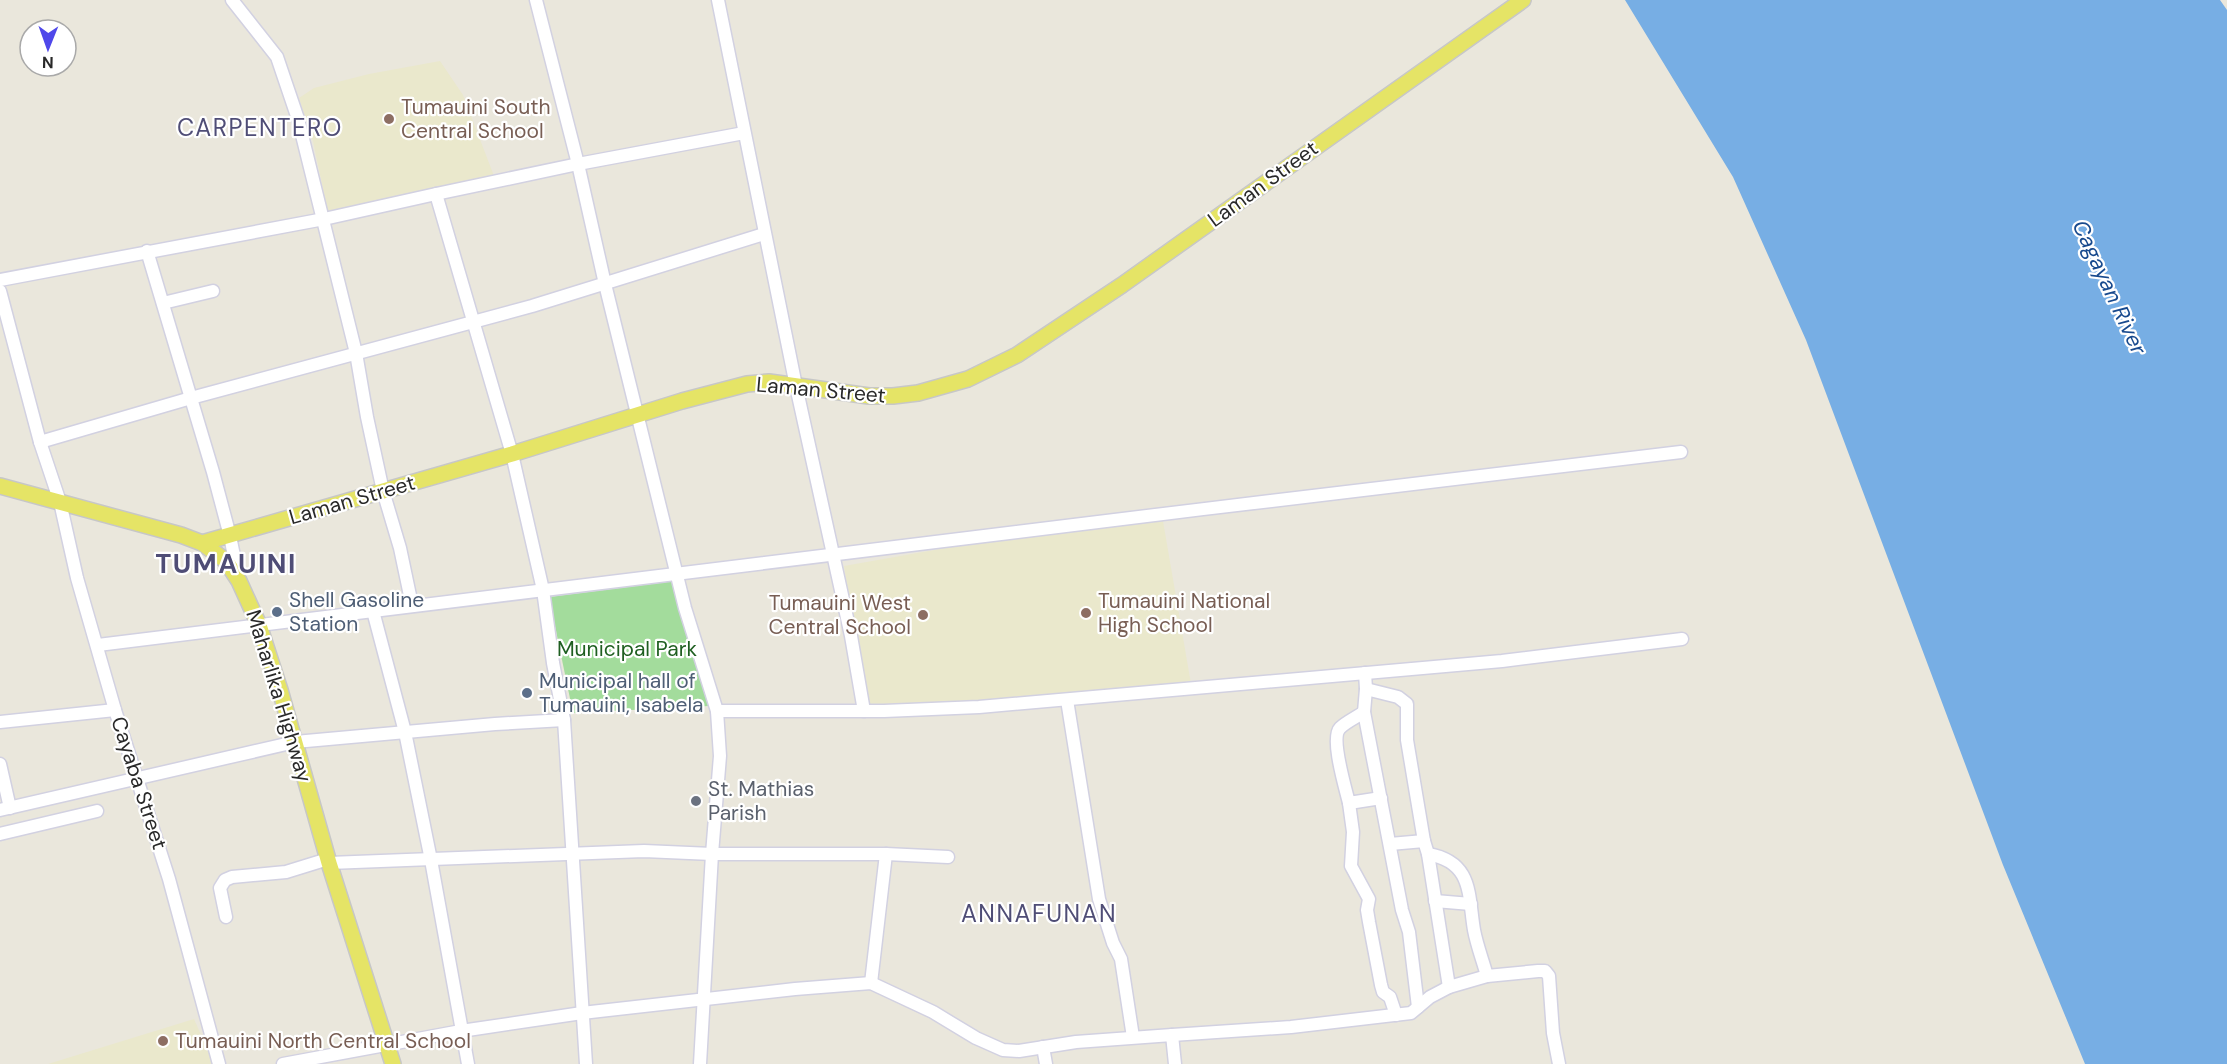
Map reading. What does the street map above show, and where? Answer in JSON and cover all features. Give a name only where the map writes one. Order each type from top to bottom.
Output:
[{"type":"main road","name":"Laman Street","points":[[202,543],[747,384],[769,382],[869,396],[893,396],[944,387],[996,367],[1035,344],[1122,285],[1523,0]]},
{"type":"main road","name":"Maharlika Highway","points":[[3,489],[165,530],[202,543],[226,561],[239,580],[259,625],[328,861],[393,1064]]},
{"type":"street","points":[[232,0],[277,57],[298,119],[356,353],[383,491],[400,548],[412,605]]},
{"type":"street","points":[[536,0],[685,608],[717,711],[720,756],[700,1064]]},
{"type":"street","points":[[718,0],[796,386],[835,555],[864,711]]},
{"type":"street","points":[[0,280],[324,219],[578,164],[744,133]]},
{"type":"street","points":[[436,194],[512,454],[543,590],[564,720],[586,1064]]},
{"type":"street","points":[[40,442],[605,284],[764,234]]},
{"type":"street","points":[[147,251],[231,536],[239,580]]},
{"type":"street","name":"Cayaba Street","points":[[0,291],[40,442],[60,502],[77,578],[115,710],[169,879],[219,1064]]},
{"type":"street","points":[[163,303],[213,291]]},
{"type":"street","points":[[98,645],[676,572],[835,555],[1681,452]]},
{"type":"street","points":[[374,611],[405,732],[468,1064]]},
{"type":"street","points":[[717,711],[927,710],[1067,700],[1502,661],[1682,639]]},
{"type":"street","points":[[1365,673],[1364,712],[1402,910],[1409,932],[1418,1007]]},
{"type":"street","points":[[1366,688],[1398,696],[1407,704],[1407,740],[1449,987]]},
{"type":"street","points":[[1067,700],[1099,899],[1113,943],[1121,959],[1133,1037]]},
{"type":"street","points":[[0,722],[115,710]]},
{"type":"street","points":[[1364,712],[1337,731],[1336,742],[1353,832],[1351,866],[1369,899],[1367,910],[1381,985],[1383,992],[1390,998],[1396,1015]]},
{"type":"street","points":[[10,808],[295,742],[564,720]]},
{"type":"street","points":[[0,764],[10,808],[26,826]]},
{"type":"street","points":[[1349,803],[1381,798]]},
{"type":"street","points":[[0,834],[97,811]]},
{"type":"street","points":[[1390,843],[1424,841]]},
{"type":"street","points":[[226,917],[220,888],[225,880],[232,877],[286,872],[328,861],[431,860],[644,851],[712,855],[886,854],[948,857]]},
{"type":"street","points":[[871,983],[886,854]]},
{"type":"street","points":[[1428,854],[1453,862],[1467,880],[1479,950],[1487,976]]},
{"type":"street","points":[[1435,901],[1471,904]]},
{"type":"street","points":[[283,1064],[461,1031],[582,1013],[871,983],[933,1012],[976,1038],[1003,1050],[1019,1051],[1133,1037],[1291,1027],[1412,1013],[1430,997],[1449,987],[1487,976],[1538,971],[1545,971],[1549,976],[1553,1033],[1559,1064]]},
{"type":"street","points":[[1172,1035],[1175,1064]]},
{"type":"street","points":[[1043,1047],[1046,1064]]},
{"type":"shaded area","name":"Tumauini South Central School","points":[[440,61],[463,95],[494,176],[329,218],[313,141],[299,98],[314,88],[369,74]]},
{"type":"shaded area","points":[[1163,521],[1191,684],[1004,701],[868,707],[859,665],[844,566],[985,541]]},
{"type":"shaded area","name":"Tumauini North Central School","points":[[194,1019],[214,1064],[48,1064]]},
{"type":"green space","name":"Municipal Park","points":[[675,581],[709,706],[573,713],[549,597]]},
{"type":"water","name":"Cagayan River","points":[[1625,0],[2220,0],[2227,10],[2227,1064],[2085,1064],[2003,865],[1806,340],[1733,177]]},
{"type":"place","name":"Tumauini South Central School","points":[[389,119]]},
{"type":"place","name":"Shell Gasoline Station","points":[[277,612]]},
{"type":"place","name":"Tumauini National High School","points":[[1086,613]]},
{"type":"place","name":"Tumauini West Central School","points":[[923,615]]},
{"type":"place","name":"Municipal hall of Tumauini, Isabela","points":[[527,693]]},
{"type":"place","name":"St. Mathias Parish","points":[[696,801]]},
{"type":"place","name":"Tumauini North Central School","points":[[163,1041]]},
{"type":"district","name":"CARPENTERO","points":[[260,128]]},
{"type":"district","name":"TUMAUINI","points":[[226,564]]},
{"type":"district","name":"ANNAFUNAN","points":[[1039,914]]}]
